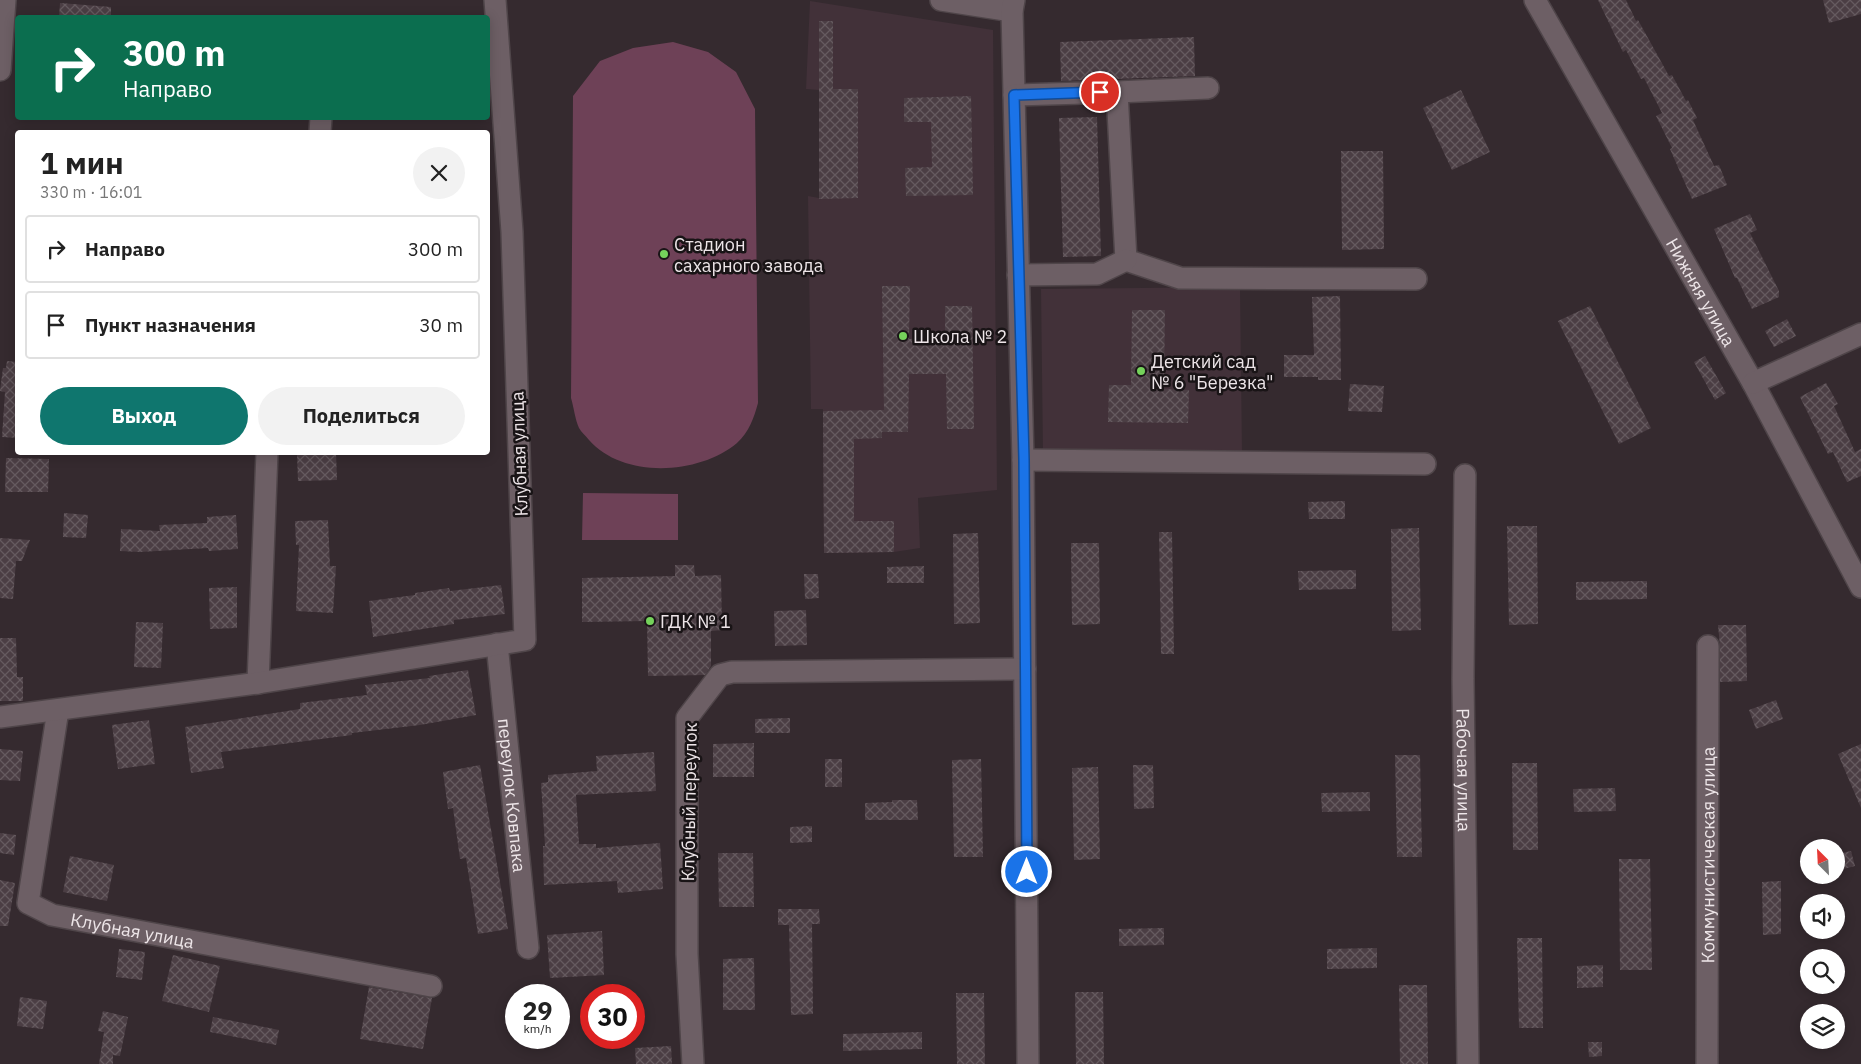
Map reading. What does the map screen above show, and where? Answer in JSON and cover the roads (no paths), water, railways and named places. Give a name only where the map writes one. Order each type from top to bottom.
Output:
[{"type":"street","points":[[0,70],[5,0]]},
{"type":"street","name":"Клубная улица","points":[[0,717],[258,683],[524,640],[512,232],[495,0]]},
{"type":"street","points":[[941,0],[1013,5],[1018,275],[1024,460],[1028,1064]]},
{"type":"street","name":"Нижняя улица","points":[[1535,0],[1753,383],[1861,587]]},
{"type":"street","points":[[1014,95],[1208,88]]},
{"type":"street","points":[[1117,92],[1126,260]]},
{"type":"street","points":[[1018,275],[1097,274],[1126,260],[1180,278],[1416,278]]},
{"type":"street","points":[[1753,383],[1861,334]]},
{"type":"street","points":[[258,683],[267,455]]},
{"type":"street","points":[[1024,460],[1425,464]]},
{"type":"street","name":"Рабочая улица","points":[[1465,475],[1463,680],[1468,1064]]},
{"type":"street","name":"переулок Ковпака","points":[[497,644],[528,948]]},
{"type":"street","name":"Коммунистическая улица","points":[[1707,1064],[1708,646]]},
{"type":"street","name":"Клубный переулок","points":[[693,1064],[687,954],[687,718],[720,675],[732,672],[1025,669]]},
{"type":"street","name":"Клубная улица","points":[[58,710],[28,903],[52,915],[431,986]]},
{"type":"place","name":"Стадион сахарного завода","points":[[664,254]]},
{"type":"place","name":"Школа № 2","points":[[903,336]]},
{"type":"place","name":"Детский сад № 6 \"Березка\"","points":[[1141,371]]},
{"type":"place","name":"ГДК № 1","points":[[650,621]]}]
